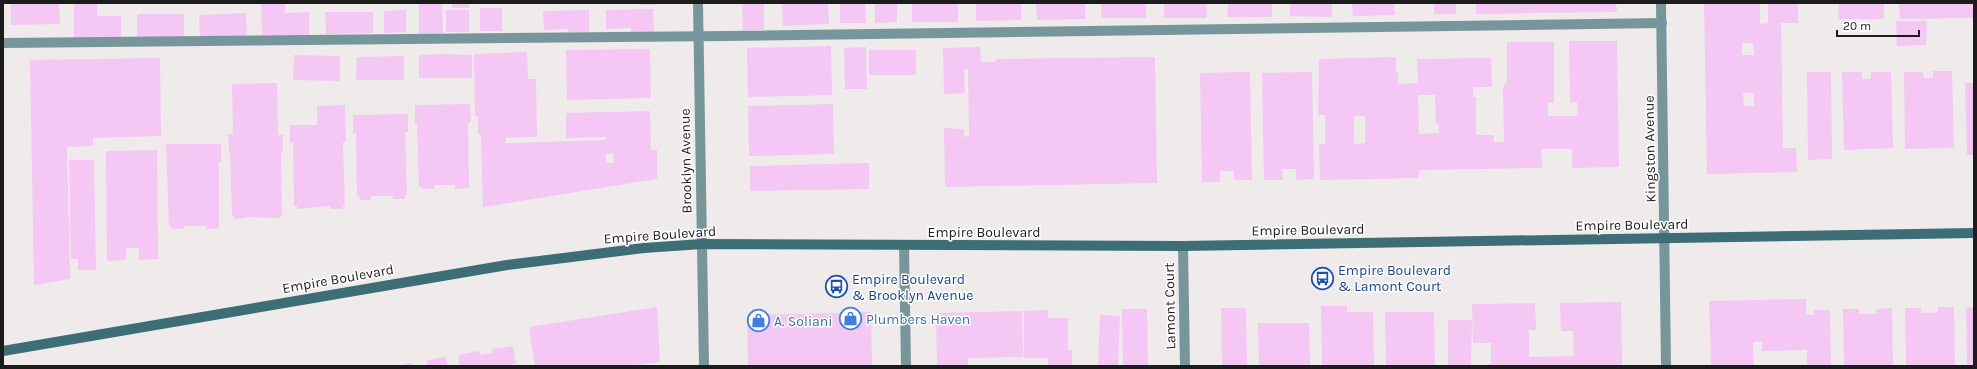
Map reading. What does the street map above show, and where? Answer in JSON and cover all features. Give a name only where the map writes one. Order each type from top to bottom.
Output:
[{"type":"main road","name":"Empire Boulevard","points":[[3,351],[507,265],[644,248],[702,244],[1183,246],[1974,233]]},
{"type":"street","name":"Brooklyn Avenue","points":[[698,3],[704,366]]},
{"type":"street","name":"Kingston Avenue","points":[[1661,3],[1666,366]]},
{"type":"street","points":[[3,43],[698,37],[1662,23]]},
{"type":"street","points":[[904,246],[906,366]]},
{"type":"street","name":"Lamont Court","points":[[1183,246],[1185,366]]},
{"type":"building","points":[[11,3],[59,3],[60,24],[11,25]]},
{"type":"building","points":[[74,3],[97,3],[97,16],[121,16],[121,38],[74,38]]},
{"type":"building","points":[[261,3],[285,3],[285,13],[309,12],[309,35],[262,35]]},
{"type":"building","points":[[419,3],[442,3],[443,33],[419,34]]},
{"type":"building","points":[[452,3],[468,3],[469,8],[452,8]]},
{"type":"building","points":[[640,3],[655,3],[655,5],[640,5]]},
{"type":"building","points":[[742,3],[764,3],[764,30],[743,30]]},
{"type":"building","points":[[782,3],[828,3],[829,24],[783,26]]},
{"type":"building","points":[[840,3],[865,3],[866,23],[840,23]]},
{"type":"building","points":[[875,3],[897,3],[897,22],[875,23]]},
{"type":"building","points":[[912,3],[958,3],[958,22],[912,22]]},
{"type":"building","points":[[976,3],[1021,3],[1021,20],[976,21]]},
{"type":"building","points":[[1036,3],[1085,3],[1085,19],[1037,20]]},
{"type":"building","points":[[1101,3],[1146,3],[1146,18],[1101,18]]},
{"type":"building","points":[[1164,3],[1206,3],[1207,18],[1164,18]]},
{"type":"building","points":[[1228,3],[1272,3],[1272,17],[1227,17]]},
{"type":"building","points":[[1290,3],[1332,3],[1332,17],[1290,16]]},
{"type":"building","points":[[1352,3],[1394,3],[1395,15],[1353,16]]},
{"type":"building","points":[[1434,3],[1456,3],[1456,14],[1434,14]]},
{"type":"building","points":[[1476,3],[1616,3],[1617,12],[1476,14]]},
{"type":"building","points":[[1704,3],[1760,3],[1760,24],[1768,23],[1768,3],[1798,3],[1798,23],[1781,23],[1783,148],[1796,148],[1797,172],[1707,174]],"holes":[[[1742,43],[1753,43],[1754,55],[1742,55]],[[1743,93],[1754,93],[1754,106],[1744,106]]]},
{"type":"building","points":[[1839,3],[1884,3],[1884,19],[1838,19]]},
{"type":"building","points":[[1899,3],[1974,3],[1974,18],[1900,19]]},
{"type":"building","points":[[480,8],[502,8],[502,31],[480,31]]},
{"type":"building","points":[[653,9],[654,33],[631,33],[631,28],[606,29],[606,10]]},
{"type":"building","points":[[406,10],[406,32],[384,33],[384,11]]},
{"type":"building","points":[[446,10],[469,10],[469,32],[446,32]]},
{"type":"building","points":[[589,10],[589,32],[569,32],[568,29],[544,30],[543,11]]},
{"type":"building","points":[[325,12],[373,12],[373,33],[326,34]]},
{"type":"building","points":[[246,13],[247,38],[200,39],[199,15]]},
{"type":"building","points":[[137,14],[184,14],[184,38],[137,37]]},
{"type":"building","points":[[1896,21],[1927,21],[1926,45],[1897,46]]},
{"type":"building","points":[[1569,41],[1617,41],[1619,167],[1572,168],[1572,149],[1541,149],[1542,168],[1419,170],[1419,178],[1320,180],[1319,144],[1325,144],[1325,115],[1318,115],[1319,59],[1396,57],[1398,84],[1418,83],[1417,59],[1491,58],[1492,87],[1473,87],[1473,97],[1476,97],[1476,135],[1494,135],[1494,142],[1504,142],[1503,87],[1507,82],[1507,42],[1554,42],[1554,103],[1548,103],[1548,116],[1578,116],[1577,102],[1570,103]],"holes":[[[1418,95],[1435,95],[1436,123],[1439,124],[1439,133],[1419,134]],[[1354,116],[1365,116],[1365,143],[1354,144]]]},
{"type":"building","points":[[831,46],[832,95],[748,97],[747,48]]},
{"type":"building","points":[[866,47],[867,89],[845,89],[844,48]]},
{"type":"building","points":[[980,47],[981,62],[996,62],[996,59],[1155,57],[1157,183],[945,187],[944,128],[964,129],[964,137],[969,136],[968,69],[964,69],[965,93],[944,94],[943,48]]},
{"type":"building","points":[[650,49],[651,98],[567,100],[566,50]]},
{"type":"building","points":[[869,50],[916,50],[916,75],[869,75]]},
{"type":"building","points":[[527,52],[528,79],[536,79],[537,137],[505,138],[506,143],[606,140],[606,137],[566,138],[566,113],[650,111],[651,150],[657,150],[657,179],[483,207],[481,135],[478,134],[478,116],[475,116],[474,54]],"holes":[[[613,153],[614,163],[606,163],[606,154]]]},
{"type":"building","points":[[294,55],[340,56],[340,81],[293,80]]},
{"type":"building","points":[[419,55],[472,55],[472,78],[419,78]]},
{"type":"building","points":[[404,56],[404,80],[356,80],[357,57]]},
{"type":"building","points":[[160,58],[161,136],[93,138],[93,146],[67,147],[70,279],[34,285],[30,60]]},
{"type":"building","points":[[1933,71],[1952,71],[1954,148],[1905,149],[1904,72],[1923,72],[1924,78],[1933,78]]},
{"type":"building","points":[[1250,72],[1252,180],[1234,180],[1234,171],[1220,171],[1220,182],[1202,182],[1200,73]]},
{"type":"building","points":[[1312,72],[1314,179],[1296,180],[1296,169],[1282,169],[1283,180],[1264,180],[1262,73]]},
{"type":"building","points":[[1807,72],[1831,72],[1832,159],[1808,160]]},
{"type":"building","points":[[1842,72],[1862,72],[1862,79],[1867,79],[1871,78],[1871,72],[1891,72],[1893,148],[1844,150]]},
{"type":"building","points":[[277,83],[278,135],[283,135],[283,152],[281,152],[282,216],[280,216],[280,218],[246,217],[234,219],[234,216],[232,216],[228,134],[233,134],[232,84]]},
{"type":"building","points":[[1965,83],[1974,83],[1974,155],[1967,155]]},
{"type":"building","points":[[470,104],[471,122],[468,123],[469,187],[455,189],[455,185],[434,185],[434,189],[422,189],[422,187],[419,187],[415,105]]},
{"type":"building","points":[[833,104],[834,154],[749,156],[748,106]]},
{"type":"building","points":[[345,105],[346,142],[343,142],[345,206],[343,206],[343,209],[330,209],[330,206],[297,209],[297,206],[294,206],[293,142],[290,142],[290,125],[317,125],[317,106]]},
{"type":"building","points":[[408,114],[408,132],[405,132],[407,195],[405,195],[405,199],[393,199],[393,196],[371,196],[371,200],[360,200],[359,196],[357,196],[356,133],[353,134],[353,115]]},
{"type":"building","points":[[166,144],[221,144],[221,162],[219,162],[218,229],[206,229],[206,226],[184,226],[184,229],[171,229],[171,226],[169,227]]},
{"type":"building","points":[[157,150],[158,259],[139,260],[139,248],[126,248],[126,260],[107,261],[106,151]]},
{"type":"building","points":[[69,160],[94,160],[96,270],[78,270],[78,259],[71,259]]},
{"type":"building","points":[[869,163],[869,189],[750,191],[750,166]]},
{"type":"building","points":[[1806,299],[1806,315],[1814,315],[1814,310],[1830,310],[1831,366],[1807,366],[1807,350],[1762,351],[1762,342],[1753,342],[1754,366],[1711,366],[1709,301]]},
{"type":"building","points":[[1621,302],[1622,366],[1488,366],[1488,364],[1491,364],[1491,343],[1473,343],[1472,304],[1535,303],[1536,330],[1529,330],[1529,357],[1574,356],[1573,331],[1561,331],[1560,303]]},
{"type":"building","points":[[1321,306],[1347,306],[1347,312],[1373,312],[1374,366],[1322,366]]},
{"type":"building","points":[[657,307],[660,362],[632,366],[535,366],[529,327]]},
{"type":"building","points":[[1938,307],[1954,307],[1955,366],[1906,366],[1905,308],[1921,308],[1921,313],[1930,313],[1938,312]]},
{"type":"building","points":[[1974,307],[1974,366],[1967,366],[1966,308]]},
{"type":"building","points":[[1221,308],[1246,308],[1247,366],[1222,366]]},
{"type":"building","points":[[1892,308],[1893,366],[1844,366],[1843,309],[1859,309],[1859,314],[1876,314],[1876,309]]},
{"type":"building","points":[[1122,309],[1147,309],[1148,366],[1123,366]]},
{"type":"building","points":[[1048,310],[1048,318],[1068,318],[1068,350],[1072,350],[1072,366],[1048,366],[1048,358],[1024,358],[1024,311]]},
{"type":"building","points":[[1022,311],[1023,357],[968,358],[968,366],[937,366],[936,313]]},
{"type":"building","points":[[871,312],[872,366],[748,366],[747,315]]},
{"type":"building","points":[[1385,312],[1434,312],[1435,366],[1386,366]]},
{"type":"building","points":[[1100,315],[1120,316],[1118,366],[1098,366]]},
{"type":"building","points":[[1448,320],[1472,320],[1471,366],[1448,366]]},
{"type":"building","points":[[1258,323],[1309,323],[1310,366],[1259,366]]},
{"type":"building","points":[[513,346],[516,364],[512,364],[513,366],[460,366],[458,355],[479,351],[480,355],[493,353],[492,349]]},
{"type":"building","points":[[446,357],[448,366],[423,366],[428,364],[427,360]]},
{"type":"building","points":[[412,363],[412,366],[401,366],[401,365]]},
{"type":"place","name":"Empire Boulevard & Lamont Court","points":[[1323,278]]},
{"type":"place","name":"Empire Boulevard & Brooklyn Avenue","points":[[837,287]]},
{"type":"place","name":"Plumbers Haven","points":[[851,319]]},
{"type":"place","name":"A. Soliani","points":[[758,321]]}]
